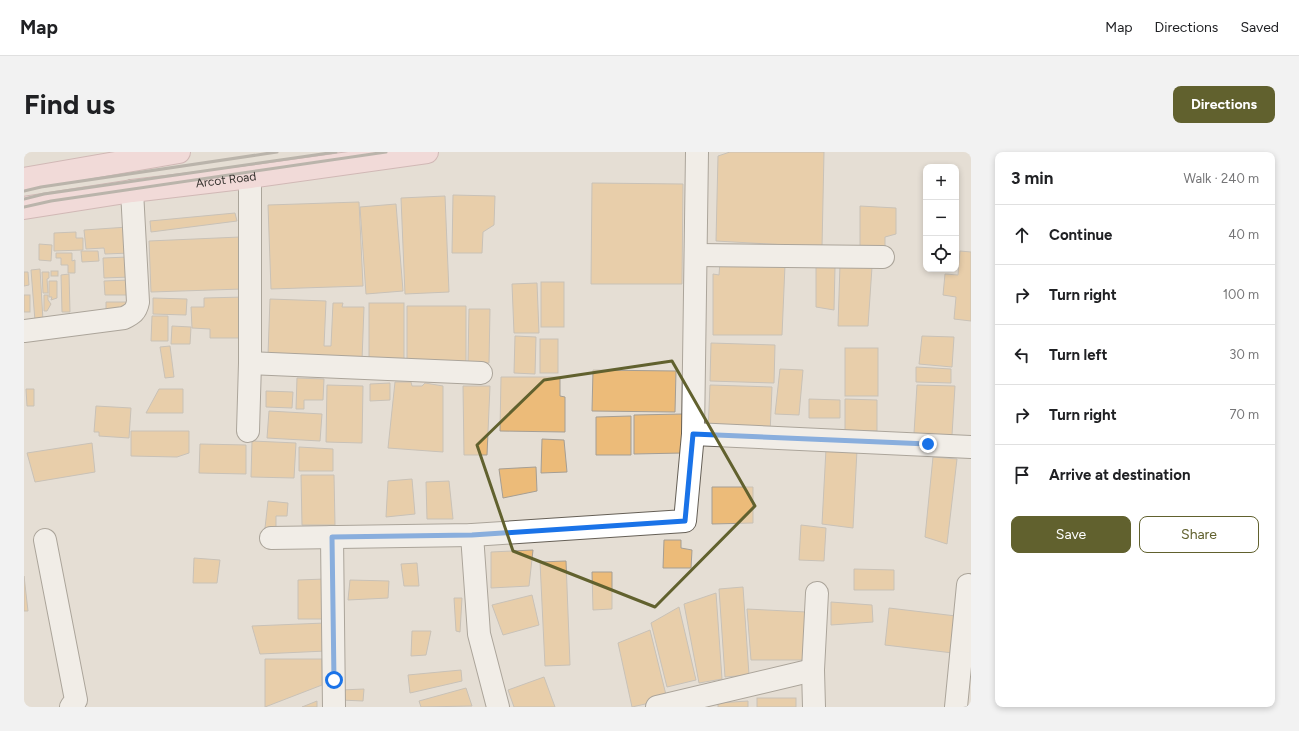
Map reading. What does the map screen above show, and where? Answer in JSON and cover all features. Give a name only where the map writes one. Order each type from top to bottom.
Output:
[{"type":"main road","points":[[24,179],[179,152]]},
{"type":"main road","name":"Arcot Road","points":[[24,208],[132,191],[250,177],[427,152]]},
{"type":"street","points":[[271,538],[472,535],[685,521],[693,434],[697,152]]},
{"type":"street","points":[[248,430],[250,363],[250,177]]},
{"type":"street","points":[[24,331],[124,318],[132,314],[136,309],[138,302],[132,191]]},
{"type":"street","points":[[696,255],[883,257]]},
{"type":"street","points":[[250,363],[481,373]]},
{"type":"street","points":[[693,434],[971,447]]},
{"type":"street","points":[[472,535],[479,634],[498,707]]},
{"type":"street","points":[[332,537],[334,707]]},
{"type":"street","points":[[45,540],[76,700],[72,707]]},
{"type":"street","points":[[956,707],[968,585]]},
{"type":"street","points":[[814,707],[813,670],[818,593]]},
{"type":"street","points":[[657,707],[813,670]]},
{"type":"highlighted area","points":[[672,361],[755,506],[655,607],[513,551],[477,445],[544,380]]},
{"type":"building","points":[[730,152],[824,152],[822,247],[716,241],[718,156]]},
{"type":"building","points":[[592,183],[683,184],[682,284],[591,284]]},
{"type":"building","points":[[453,195],[495,196],[494,225],[483,232],[482,253],[452,253]]},
{"type":"building","points":[[445,196],[449,292],[405,294],[401,198]]},
{"type":"building","points":[[359,202],[363,286],[271,289],[268,205]]},
{"type":"building","points":[[396,204],[403,291],[366,294],[360,207]]},
{"type":"building","points":[[860,206],[896,208],[896,234],[885,237],[885,253],[860,250]]},
{"type":"building","points":[[235,213],[237,221],[151,232],[150,221]]},
{"type":"building","points":[[128,227],[130,253],[105,254],[104,248],[86,249],[84,230]]},
{"type":"building","points":[[76,232],[76,238],[83,238],[83,250],[54,251],[54,233]]},
{"type":"building","points":[[240,237],[242,289],[151,292],[149,241]]},
{"type":"building","points":[[39,244],[52,245],[51,261],[39,260]]},
{"type":"building","points":[[81,251],[98,251],[99,261],[82,262]]},
{"type":"building","points":[[960,251],[971,252],[971,321],[954,319],[956,297],[943,295],[945,274],[958,275]]},
{"type":"building","points":[[56,253],[72,253],[72,261],[75,260],[75,273],[68,273],[68,265],[61,265],[61,258],[56,258]]},
{"type":"building","points":[[129,257],[130,277],[104,278],[103,258]]},
{"type":"building","points":[[720,262],[785,265],[782,335],[713,335],[713,274],[719,275]]},
{"type":"building","points":[[840,265],[872,267],[868,326],[838,326]]},
{"type":"building","points":[[816,266],[835,267],[834,310],[816,307]]},
{"type":"building","points":[[40,269],[43,321],[35,321],[31,270]]},
{"type":"building","points":[[51,271],[58,271],[58,276],[51,276]]},
{"type":"building","points":[[24,272],[28,272],[29,285],[24,286]]},
{"type":"building","points":[[42,272],[49,272],[49,278],[47,279],[48,293],[43,293]]},
{"type":"building","points":[[69,274],[70,312],[62,312],[61,275]]},
{"type":"building","points":[[130,280],[130,295],[105,295],[104,281]]},
{"type":"building","points":[[49,281],[57,281],[57,298],[51,300],[52,297],[49,297]]},
{"type":"building","points":[[541,282],[564,282],[564,327],[541,327]]},
{"type":"building","points":[[537,283],[539,333],[514,333],[512,284]]},
{"type":"building","points":[[24,295],[30,295],[30,312],[24,312]]},
{"type":"building","points":[[44,295],[48,295],[48,300],[51,304],[47,311],[44,311]]},
{"type":"building","points":[[245,297],[244,338],[210,338],[210,329],[192,328],[191,307],[204,307],[204,298]]},
{"type":"building","points":[[153,298],[187,299],[186,315],[153,314]]},
{"type":"building","points":[[270,299],[326,301],[324,346],[331,346],[333,303],[343,303],[342,307],[364,307],[362,360],[268,355]]},
{"type":"building","points":[[106,302],[129,302],[122,317],[106,317]]},
{"type":"building","points":[[369,303],[404,303],[404,360],[369,360]]},
{"type":"building","points":[[407,306],[466,306],[466,364],[407,363]]},
{"type":"building","points":[[469,309],[490,309],[489,363],[468,363]]},
{"type":"building","points":[[152,316],[168,316],[168,341],[151,341]]},
{"type":"building","points":[[172,326],[191,327],[190,344],[171,344]]},
{"type":"building","points":[[515,336],[536,337],[535,374],[514,373]]},
{"type":"building","points":[[922,336],[954,337],[952,367],[919,364]]},
{"type":"building","points":[[540,339],[558,339],[558,373],[540,373]]},
{"type":"building","points":[[711,343],[775,345],[774,383],[710,381]]},
{"type":"building","points":[[170,346],[174,377],[165,378],[160,347]]},
{"type":"building","points":[[845,348],[878,348],[878,396],[845,396]]},
{"type":"building","points":[[916,367],[951,369],[951,383],[916,382]]},
{"type":"building","points":[[780,369],[803,370],[799,415],[775,414]]},
{"type":"building","points":[[593,370],[676,371],[675,412],[592,411]]},
{"type":"building","points":[[501,377],[560,377],[560,396],[565,397],[565,432],[500,431]]},
{"type":"building","points":[[297,378],[324,379],[323,400],[304,400],[304,409],[296,409]]},
{"type":"building","points":[[395,382],[411,382],[412,386],[422,386],[425,383],[443,386],[443,452],[388,448]]},
{"type":"building","points":[[390,383],[390,400],[370,401],[370,384]]},
{"type":"building","points":[[327,385],[363,386],[362,443],[326,442]]},
{"type":"building","points":[[710,385],[772,387],[770,434],[708,432]]},
{"type":"building","points":[[917,385],[955,386],[952,435],[914,433]]},
{"type":"building","points":[[463,386],[490,386],[487,455],[464,455]]},
{"type":"building","points":[[26,389],[34,389],[34,406],[27,406]]},
{"type":"building","points":[[159,389],[183,389],[183,413],[146,413]]},
{"type":"building","points":[[266,391],[293,392],[292,408],[266,407]]},
{"type":"building","points":[[809,399],[840,400],[840,418],[809,418]]},
{"type":"building","points":[[845,399],[877,400],[877,431],[845,431]]},
{"type":"building","points":[[96,406],[131,408],[129,438],[99,436],[99,432],[94,432]]},
{"type":"building","points":[[269,411],[322,414],[320,441],[267,438]]},
{"type":"building","points":[[683,414],[683,453],[634,454],[634,415]]},
{"type":"building","points":[[631,416],[631,455],[596,455],[596,417]]},
{"type":"building","points":[[131,431],[189,431],[189,453],[177,457],[131,456]]},
{"type":"building","points":[[542,439],[564,440],[567,472],[541,473]]},
{"type":"building","points":[[252,441],[296,443],[294,478],[251,477]]},
{"type":"building","points":[[92,443],[95,472],[35,482],[27,453]]},
{"type":"building","points":[[200,444],[246,445],[246,474],[199,473]]},
{"type":"building","points":[[299,447],[333,449],[333,471],[299,471]]},
{"type":"building","points":[[826,449],[857,450],[853,528],[822,524]]},
{"type":"building","points":[[933,457],[957,459],[947,544],[925,537]]},
{"type":"building","points":[[536,467],[537,491],[503,498],[499,469]]},
{"type":"building","points":[[301,475],[334,475],[335,525],[302,525]]},
{"type":"building","points":[[412,479],[415,514],[386,517],[388,481]]},
{"type":"building","points":[[449,481],[453,519],[427,519],[426,482]]},
{"type":"building","points":[[712,487],[753,487],[753,523],[712,524]]},
{"type":"building","points":[[268,501],[288,503],[287,516],[276,516],[276,527],[265,528]]},
{"type":"building","points":[[801,525],[826,528],[824,561],[799,560]]},
{"type":"building","points":[[664,540],[681,540],[681,548],[692,550],[691,568],[663,568]]},
{"type":"building","points":[[533,550],[529,586],[491,588],[491,552]]},
{"type":"building","points":[[194,558],[220,560],[217,583],[193,583]]},
{"type":"building","points":[[566,561],[570,665],[545,666],[540,562]]},
{"type":"building","points":[[417,563],[419,586],[404,586],[401,564]]},
{"type":"building","points":[[854,569],[894,570],[894,590],[854,590]]},
{"type":"building","points":[[592,572],[612,572],[612,609],[593,610]]},
{"type":"building","points":[[24,576],[28,611],[24,611]]},
{"type":"building","points":[[325,579],[326,619],[298,619],[298,580]]},
{"type":"building","points":[[350,580],[389,581],[388,598],[348,600]]},
{"type":"building","points":[[743,587],[749,675],[725,677],[719,589]]},
{"type":"building","points":[[716,593],[722,679],[699,683],[684,604]]},
{"type":"building","points":[[532,595],[539,625],[503,635],[492,605]]},
{"type":"building","points":[[454,598],[462,598],[460,632],[456,631]]},
{"type":"building","points":[[831,602],[872,605],[873,622],[831,625]]},
{"type":"building","points":[[679,607],[696,680],[667,687],[651,623]]},
{"type":"building","points":[[889,608],[956,616],[953,653],[885,645]]},
{"type":"building","points":[[747,609],[806,612],[808,660],[751,660]]},
{"type":"building","points":[[325,623],[326,651],[260,654],[252,626]]},
{"type":"building","points":[[650,630],[667,699],[632,707],[618,643]]},
{"type":"building","points":[[412,631],[431,631],[426,655],[411,656]]},
{"type":"building","points":[[265,659],[322,659],[322,685],[265,707]]},
{"type":"building","points":[[461,670],[462,681],[410,693],[408,675]]},
{"type":"building","points":[[544,677],[555,707],[514,707],[508,690]]},
{"type":"building","points":[[466,688],[472,706],[421,707],[419,701]]},
{"type":"building","points":[[364,689],[363,701],[341,700],[341,690]]},
{"type":"building","points":[[757,698],[796,698],[796,707],[757,707]]},
{"type":"building","points":[[317,701],[317,707],[302,707]]},
{"type":"building","points":[[748,701],[748,707],[718,707],[718,703]]},
{"type":"railway","points":[[24,191],[41,187],[277,152]]},
{"type":"railway","points":[[24,199],[44,194],[336,152]]},
{"type":"railway","points":[[24,207],[51,201],[386,152]]},
{"type":"route","points":[[334,680],[332,537],[472,535],[685,521],[693,434],[928,444]]}]
